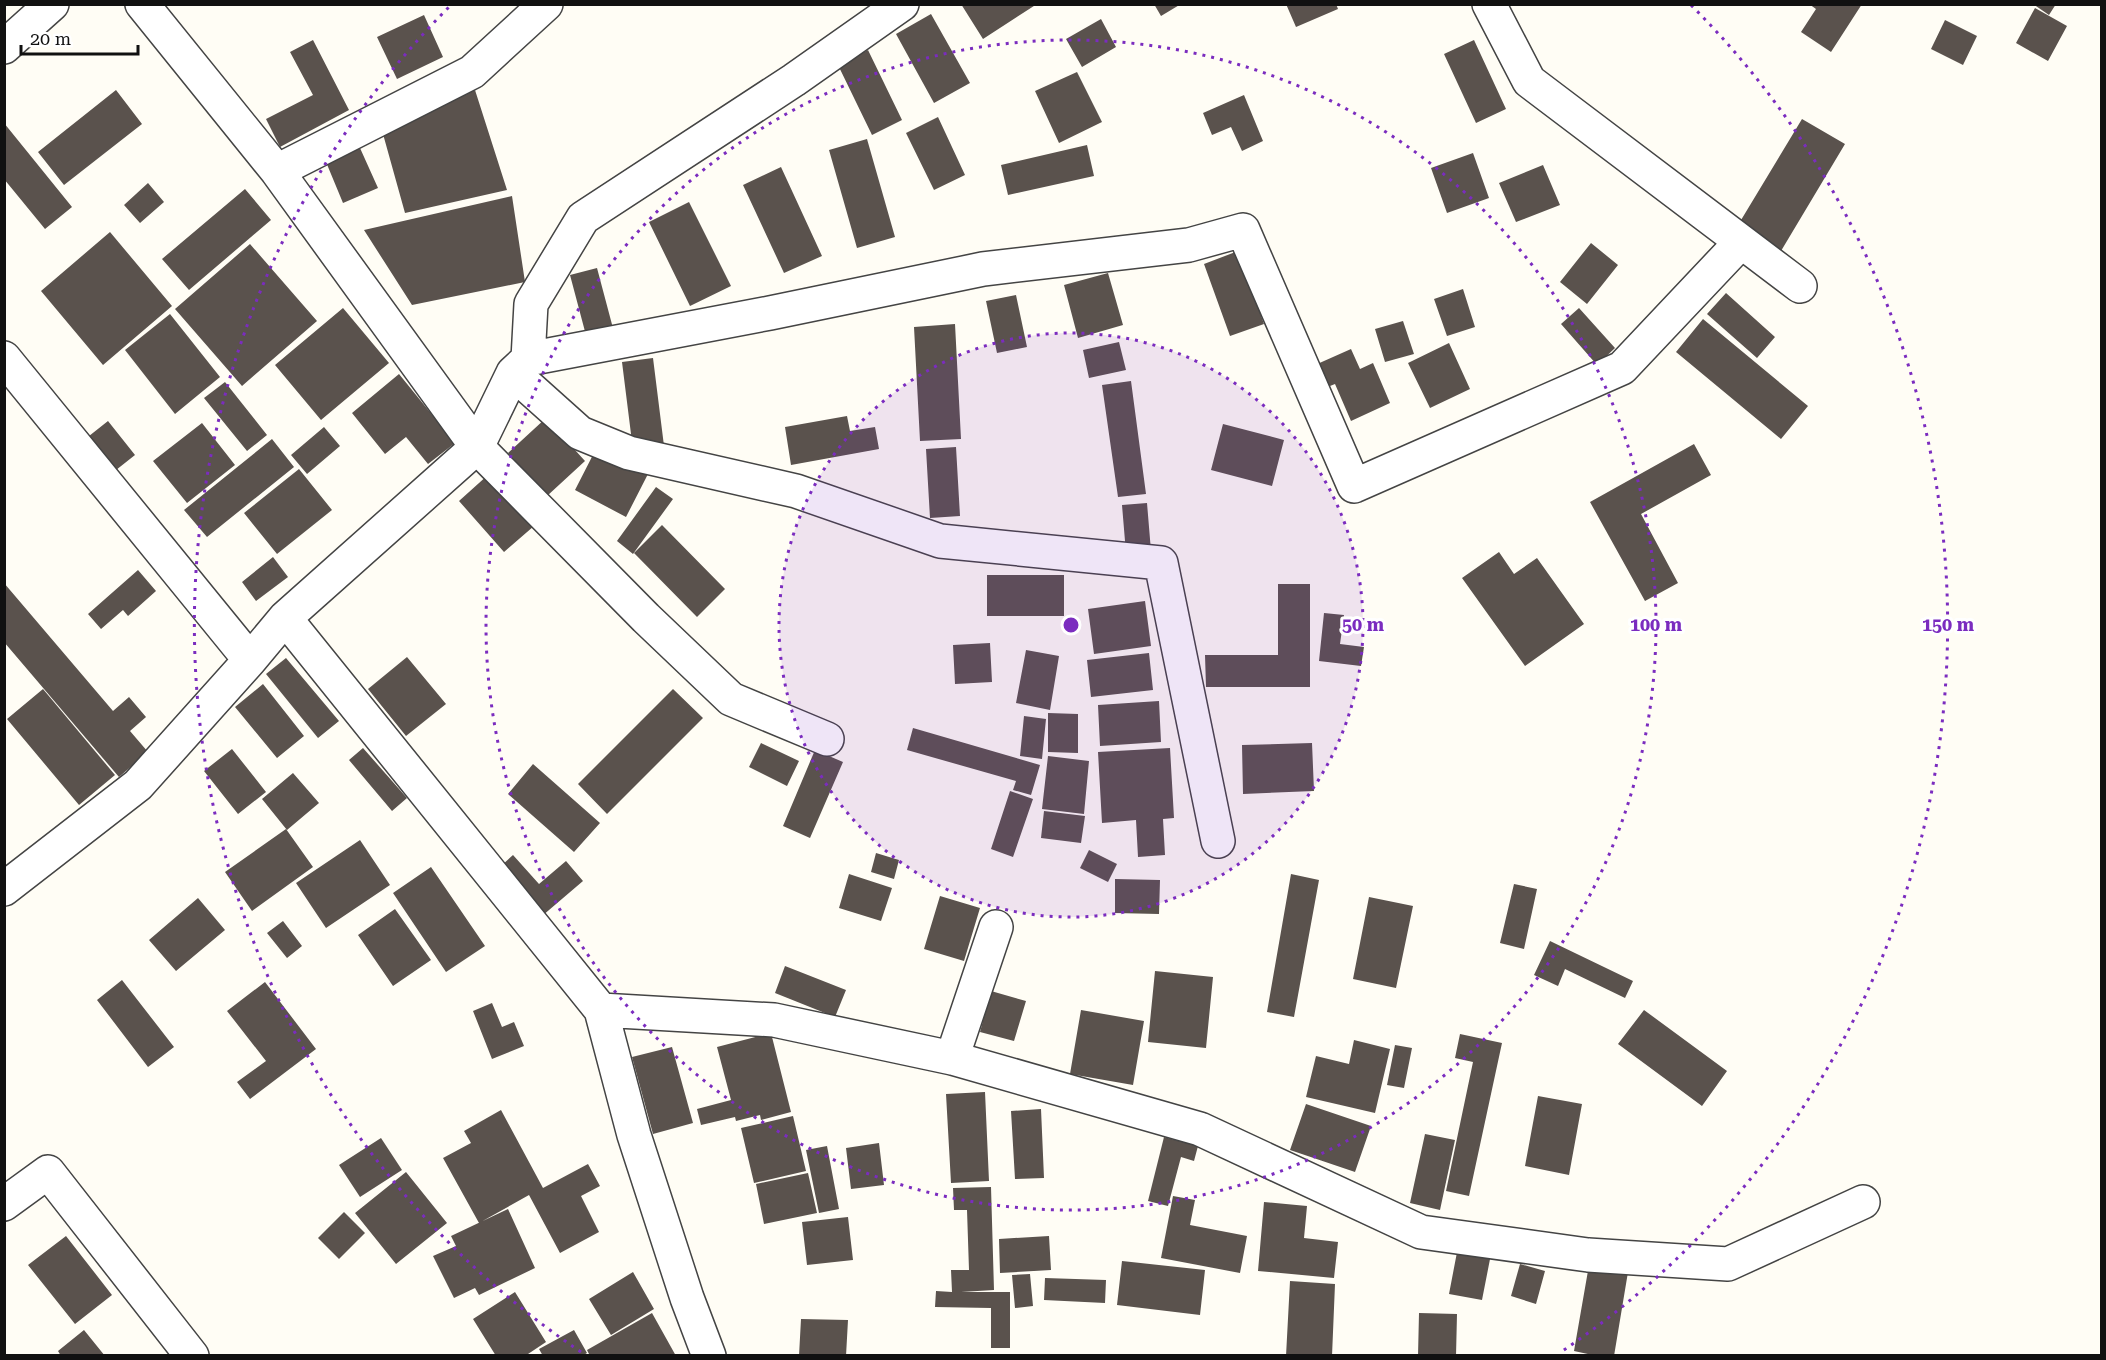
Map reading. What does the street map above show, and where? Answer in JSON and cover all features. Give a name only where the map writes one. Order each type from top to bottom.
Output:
[{"type":"street","points":[[4,47],[52,4]]},
{"type":"street","points":[[142,4],[277,171],[477,447],[646,618],[731,699],[827,740]]},
{"type":"street","points":[[277,171],[472,72],[546,4]]},
{"type":"street","points":[[4,889],[138,785],[285,618],[477,447],[520,366],[531,304],[583,218],[794,80],[902,4]]},
{"type":"street","points":[[1502,9],[1529,81],[1800,286]]},
{"type":"street","points":[[520,366],[982,269],[1189,245],[1243,230],[1354,486],[1622,368],[1741,242]]},
{"type":"street","points":[[4,358],[250,660]]},
{"type":"street","points":[[520,366],[580,433],[629,453],[796,491],[940,541],[1161,563],[1218,841]]},
{"type":"street","points":[[285,618],[601,1010],[634,1135],[687,1298],[709,1356]]},
{"type":"street","points":[[952,1058],[996,927]]},
{"type":"street","points":[[601,1010],[774,1020],[952,1058],[1200,1129],[1421,1232],[1588,1255],[1728,1264],[1863,1202]]},
{"type":"street","points":[[4,1204],[48,1172],[192,1356]]},
{"type":"building","points":[[961,4],[1037,4],[983,39]]},
{"type":"building","points":[[1154,4],[1181,4],[1161,16]]},
{"type":"building","points":[[1286,4],[1336,4],[1338,9],[1296,27]]},
{"type":"building","points":[[1809,4],[1862,4],[1831,52],[1801,32],[1816,9]]},
{"type":"building","points":[[2033,4],[2056,4],[2049,15]]},
{"type":"building","points":[[2035,8],[2067,26],[2048,61],[2016,43]]},
{"type":"building","points":[[931,14],[970,83],[934,103],[896,34]]},
{"type":"building","points":[[424,15],[443,57],[397,79],[377,37]]},
{"type":"building","points":[[1101,19],[1116,47],[1082,67],[1066,39]]},
{"type":"building","points":[[1945,20],[1977,36],[1963,65],[1931,49]]},
{"type":"building","points":[[313,40],[349,110],[280,147],[266,119],[313,95],[290,52]]},
{"type":"building","points":[[1474,40],[1506,109],[1476,123],[1444,54]]},
{"type":"building","points":[[868,50],[902,120],[872,135],[838,65]]},
{"type":"building","points":[[1077,72],[1102,122],[1059,143],[1035,91]]},
{"type":"building","points":[[116,90],[142,124],[64,185],[38,152]]},
{"type":"building","points":[[475,90],[507,190],[405,213],[383,134]]},
{"type":"building","points":[[1244,95],[1263,141],[1242,151],[1231,127],[1212,135],[1203,113]]},
{"type":"building","points":[[938,117],[965,175],[934,190],[906,133]]},
{"type":"building","points":[[1802,119],[1845,144],[1778,256],[1735,230]]},
{"type":"building","points":[[4,123],[72,207],[45,229],[4,179]]},
{"type":"building","points":[[867,139],[895,237],[857,248],[829,150]]},
{"type":"building","points":[[1087,145],[1094,176],[1008,195],[1001,165]]},
{"type":"building","points":[[360,148],[378,188],[343,203],[326,162]]},
{"type":"building","points":[[1473,153],[1489,198],[1447,213],[1431,168]]},
{"type":"building","points":[[1543,165],[1560,205],[1516,222],[1499,183]]},
{"type":"building","points":[[781,167],[822,256],[784,273],[743,185]]},
{"type":"building","points":[[148,183],[164,202],[140,223],[124,205]]},
{"type":"building","points":[[245,189],[271,220],[189,290],[162,259]]},
{"type":"building","points":[[512,196],[525,282],[412,305],[364,230]]},
{"type":"building","points":[[689,202],[731,286],[690,306],[649,222]]},
{"type":"building","points":[[110,232],[172,306],[103,365],[41,291]]},
{"type":"building","points":[[1591,243],[1618,265],[1587,304],[1560,282]]},
{"type":"building","points":[[250,244],[317,321],[242,386],[175,309]]},
{"type":"building","points":[[1238,251],[1264,324],[1230,336],[1204,264]]},
{"type":"building","points":[[597,268],[614,332],[587,339],[570,275]]},
{"type":"building","points":[[1108,273],[1123,325],[1078,338],[1064,285]]},
{"type":"building","points":[[1463,289],[1475,327],[1447,336],[1434,299]]},
{"type":"building","points":[[1726,293],[1775,337],[1757,358],[1707,314]]},
{"type":"building","points":[[1016,295],[1027,347],[997,353],[986,301]]},
{"type":"building","points":[[343,308],[389,363],[321,420],[275,365]]},
{"type":"building","points":[[1579,308],[1615,348],[1597,365],[1561,324]]},
{"type":"building","points":[[170,314],[220,377],[175,414],[125,350]]},
{"type":"building","points":[[1703,319],[1808,406],[1781,439],[1676,352]]},
{"type":"building","points":[[1403,321],[1414,354],[1385,362],[1375,329]]},
{"type":"building","points":[[955,324],[961,439],[920,441],[914,327]]},
{"type":"building","points":[[1119,342],[1126,370],[1089,378],[1083,350]]},
{"type":"building","points":[[1449,343],[1470,389],[1430,408],[1408,363]]},
{"type":"building","points":[[1351,349],[1360,369],[1373,363],[1390,403],[1351,421],[1335,384],[1325,388],[1315,365]]},
{"type":"building","points":[[653,358],[664,446],[633,450],[622,362]]},
{"type":"building","points":[[399,374],[455,443],[428,464],[406,437],[385,454],[352,413]]},
{"type":"building","points":[[1131,381],[1146,494],[1118,497],[1102,385]]},
{"type":"building","points":[[225,382],[267,435],[247,451],[204,398]]},
{"type":"building","points":[[847,416],[850,431],[875,427],[879,449],[791,465],[785,427]]},
{"type":"building","points":[[546,418],[585,461],[547,496],[508,453]]},
{"type":"building","points":[[108,421],[135,455],[111,474],[84,440]]},
{"type":"building","points":[[202,423],[235,465],[187,503],[153,461]]},
{"type":"building","points":[[1223,424],[1284,440],[1272,486],[1211,470]]},
{"type":"building","points":[[324,427],[340,446],[307,474],[291,455]]},
{"type":"building","points":[[272,439],[294,467],[207,537],[184,510]]},
{"type":"building","points":[[1694,444],[1711,475],[1641,514],[1678,583],[1645,601],[1590,502]]},
{"type":"building","points":[[597,447],[648,474],[626,517],[575,490]]},
{"type":"building","points":[[956,447],[960,516],[930,518],[926,449]]},
{"type":"building","points":[[299,469],[332,510],[277,554],[244,513]]},
{"type":"building","points":[[489,474],[534,526],[504,552],[459,501]]},
{"type":"building","points":[[656,487],[673,499],[633,554],[617,541]]},
{"type":"building","points":[[1147,503],[1151,551],[1126,553],[1122,505]]},
{"type":"building","points":[[662,525],[725,589],[697,617],[634,553]]},
{"type":"building","points":[[1499,552],[1514,574],[1537,558],[1584,624],[1525,666],[1462,578]]},
{"type":"building","points":[[273,557],[288,577],[256,601],[242,582]]},
{"type":"building","points":[[138,570],[156,591],[128,616],[123,610],[101,629],[88,614]]},
{"type":"building","points":[[987,575],[1064,575],[1064,616],[987,616]]},
{"type":"building","points":[[4,583],[113,711],[129,697],[146,717],[130,731],[148,752],[119,777],[4,642]]},
{"type":"building","points":[[1278,584],[1310,584],[1310,687],[1206,687],[1205,655],[1278,655]]},
{"type":"building","points":[[1145,601],[1151,646],[1094,654],[1088,609]]},
{"type":"building","points":[[1324,613],[1344,615],[1340,644],[1364,647],[1361,666],[1319,661]]},
{"type":"building","points":[[990,643],[992,682],[955,684],[953,645]]},
{"type":"building","points":[[1026,650],[1059,656],[1050,710],[1016,703]]},
{"type":"building","points":[[1149,653],[1153,690],[1091,697],[1087,660]]},
{"type":"building","points":[[407,657],[446,704],[406,736],[368,689]]},
{"type":"building","points":[[286,658],[339,721],[318,738],[266,674]]},
{"type":"building","points":[[263,684],[304,736],[277,758],[235,707]]},
{"type":"building","points":[[43,689],[115,775],[79,805],[7,719]]},
{"type":"building","points":[[673,689],[703,718],[607,814],[578,784]]},
{"type":"building","points":[[1159,701],[1161,742],[1100,746],[1098,705]]},
{"type":"building","points":[[1048,713],[1078,714],[1078,753],[1048,752]]},
{"type":"building","points":[[1024,716],[1046,719],[1042,759],[1020,756]]},
{"type":"building","points":[[913,728],[1040,765],[1031,795],[1013,790],[1016,781],[907,750]]},
{"type":"building","points":[[761,743],[799,761],[787,786],[749,767]]},
{"type":"building","points":[[1312,743],[1314,791],[1243,794],[1242,745]]},
{"type":"building","points":[[363,748],[407,798],[392,811],[349,760]]},
{"type":"building","points":[[1170,748],[1174,818],[1163,819],[1165,855],[1138,857],[1136,820],[1102,823],[1098,752]]},
{"type":"building","points":[[232,749],[266,792],[238,814],[204,771]]},
{"type":"building","points":[[815,750],[843,762],[810,838],[783,826]]},
{"type":"building","points":[[1048,756],[1089,761],[1084,814],[1042,809]]},
{"type":"building","points":[[533,764],[600,823],[574,852],[508,794]]},
{"type":"building","points":[[293,773],[319,803],[287,830],[262,799]]},
{"type":"building","points":[[1010,791],[1033,799],[1013,857],[991,849]]},
{"type":"building","points":[[1044,811],[1085,816],[1081,843],[1041,838]]},
{"type":"building","points":[[286,829],[313,867],[252,911],[225,872]]},
{"type":"building","points":[[360,840],[390,885],[326,928],[296,883]]},
{"type":"building","points":[[1089,850],[1117,864],[1108,882],[1080,868]]},
{"type":"building","points":[[876,853],[899,860],[894,879],[871,872]]},
{"type":"building","points":[[513,855],[539,884],[566,861],[583,881],[542,916],[500,867]]},
{"type":"building","points":[[431,867],[485,946],[446,972],[393,893]]},
{"type":"building","points":[[849,874],[892,888],[881,921],[839,908]]},
{"type":"building","points":[[1291,874],[1319,880],[1294,1017],[1267,1012]]},
{"type":"building","points":[[1115,879],[1160,880],[1159,914],[1115,913]]},
{"type":"building","points":[[1514,884],[1537,889],[1524,949],[1500,943]]},
{"type":"building","points":[[940,896],[980,908],[964,961],[924,949]]},
{"type":"building","points":[[1369,897],[1413,906],[1396,988],[1353,979]]},
{"type":"building","points":[[198,898],[225,930],[176,971],[149,940]]},
{"type":"building","points":[[395,909],[431,960],[393,986],[358,935]]},
{"type":"building","points":[[283,921],[302,946],[287,958],[267,933]]},
{"type":"building","points":[[1550,941],[1633,981],[1625,998],[1565,969],[1558,986],[1534,975]]},
{"type":"building","points":[[785,966],[846,990],[835,1017],[775,993]]},
{"type":"building","points":[[1155,971],[1213,977],[1206,1048],[1148,1042]]},
{"type":"building","points":[[122,980],[174,1047],[148,1067],[97,1000]]},
{"type":"building","points":[[265,982],[316,1049],[250,1099],[237,1082],[266,1061],[227,1011]]},
{"type":"building","points":[[991,991],[1026,1001],[1014,1041],[980,1032]]},
{"type":"building","points":[[492,1003],[502,1027],[514,1022],[524,1046],[492,1059],[473,1011]]},
{"type":"building","points":[[1081,1010],[1144,1021],[1133,1085],[1070,1074]]},
{"type":"building","points":[[1644,1010],[1727,1071],[1702,1106],[1618,1044]]},
{"type":"building","points":[[771,1033],[791,1112],[761,1120],[760,1115],[736,1121],[735,1117],[701,1125],[697,1109],[731,1100],[717,1047]]},
{"type":"building","points":[[1460,1034],[1502,1043],[1469,1196],[1446,1191],[1473,1062],[1455,1058]]},
{"type":"building","points":[[1354,1040],[1390,1049],[1375,1113],[1306,1097],[1316,1056],[1349,1064]]},
{"type":"building","points":[[1395,1045],[1412,1048],[1404,1088],[1387,1085]]},
{"type":"building","points":[[672,1047],[693,1123],[653,1134],[632,1057]]},
{"type":"building","points":[[985,1092],[989,1181],[951,1183],[946,1094]]},
{"type":"building","points":[[1538,1096],[1582,1104],[1569,1175],[1525,1166]]},
{"type":"building","points":[[1306,1104],[1371,1126],[1355,1172],[1290,1150]]},
{"type":"building","points":[[1041,1109],[1044,1178],[1015,1179],[1011,1111]]},
{"type":"building","points":[[501,1110],[543,1188],[588,1164],[600,1186],[581,1196],[599,1232],[560,1253],[529,1195],[479,1223],[443,1158],[471,1143],[464,1131]]},
{"type":"building","points":[[793,1116],[806,1171],[754,1183],[741,1128]]},
{"type":"building","points":[[1425,1134],[1455,1140],[1440,1210],[1410,1203]]},
{"type":"building","points":[[1164,1137],[1198,1146],[1194,1161],[1181,1157],[1168,1206],[1148,1201]]},
{"type":"building","points":[[381,1138],[402,1170],[360,1197],[339,1165]]},
{"type":"building","points":[[879,1143],[884,1185],[851,1189],[846,1148]]},
{"type":"building","points":[[827,1146],[839,1209],[819,1213],[806,1150]]},
{"type":"building","points":[[406,1172],[447,1223],[396,1264],[355,1213]]},
{"type":"building","points":[[808,1173],[817,1213],[764,1224],[756,1184]]},
{"type":"building","points":[[991,1187],[994,1290],[961,1292],[1010,1292],[1010,1348],[991,1348],[991,1308],[935,1307],[936,1291],[952,1292],[951,1270],[969,1270],[967,1210],[954,1210],[953,1188]]},
{"type":"building","points":[[1173,1196],[1195,1200],[1190,1225],[1247,1236],[1240,1273],[1161,1258]]},
{"type":"building","points":[[1264,1202],[1307,1206],[1304,1238],[1338,1242],[1334,1278],[1258,1271]]},
{"type":"building","points":[[508,1209],[535,1268],[479,1295],[475,1288],[454,1298],[433,1256],[456,1246],[451,1236]]},
{"type":"building","points":[[344,1212],[365,1233],[339,1259],[318,1238]]},
{"type":"building","points":[[848,1217],[853,1260],[807,1265],[802,1222]]},
{"type":"building","points":[[66,1236],[112,1295],[75,1324],[28,1265]]},
{"type":"building","points":[[1049,1236],[1051,1270],[1000,1273],[999,1239]]},
{"type":"building","points":[[1458,1247],[1491,1254],[1482,1300],[1449,1294]]},
{"type":"building","points":[[1122,1261],[1205,1270],[1200,1315],[1117,1305]]},
{"type":"building","points":[[1520,1264],[1545,1271],[1536,1304],[1511,1296]]},
{"type":"building","points":[[1589,1265],[1628,1272],[1614,1356],[1597,1356],[1574,1351]]},
{"type":"building","points":[[633,1272],[654,1309],[611,1335],[589,1299]]},
{"type":"building","points":[[1030,1274],[1033,1306],[1015,1308],[1012,1275]]},
{"type":"building","points":[[1045,1278],[1106,1280],[1105,1303],[1044,1300]]},
{"type":"building","points":[[1290,1281],[1335,1284],[1332,1356],[1286,1356]]},
{"type":"building","points":[[515,1292],[546,1342],[525,1356],[496,1356],[473,1319]]},
{"type":"building","points":[[652,1313],[676,1356],[590,1356],[587,1350]]},
{"type":"building","points":[[1419,1313],[1457,1314],[1456,1356],[1418,1356]]},
{"type":"building","points":[[801,1319],[848,1320],[846,1356],[799,1356]]},
{"type":"building","points":[[84,1330],[105,1356],[61,1356],[58,1351]]},
{"type":"building","points":[[574,1330],[587,1353],[582,1356],[543,1356],[539,1349]]}]
